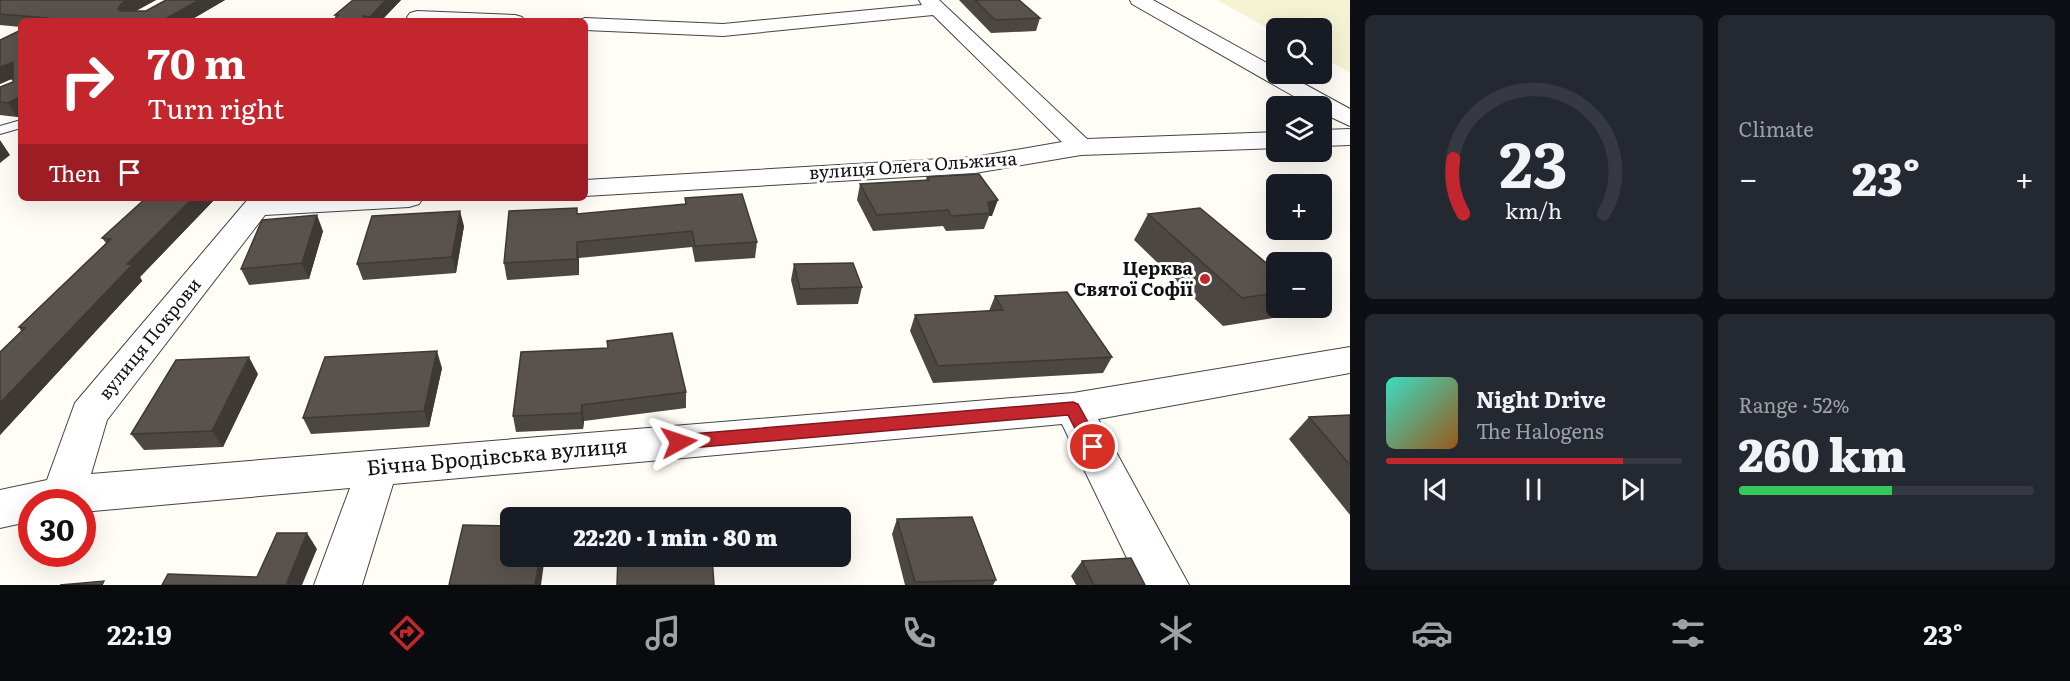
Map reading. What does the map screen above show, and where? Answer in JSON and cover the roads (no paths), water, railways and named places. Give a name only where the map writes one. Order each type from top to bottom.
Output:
[{"type":"street","points":[[417,18],[431,0]]},
{"type":"street","points":[[1139,0],[1350,119]]},
{"type":"street","points":[[588,24],[723,30],[932,5],[1082,147]]},
{"type":"street","points":[[1332,138],[1350,137]]},
{"type":"street","name":"вулиця Олега Ольжича","points":[[588,188],[975,165],[1082,147],[1266,140]]},
{"type":"street","points":[[260,202],[297,201]]},
{"type":"street","name":"вулиця Покрови","points":[[65,489],[89,414],[260,202]]},
{"type":"street","name":"Бічна Бродівська вулиця","points":[[96,492],[1073,408],[1350,360]]},
{"type":"street","points":[[1073,408],[1165,585]]},
{"type":"street","points":[[338,585],[378,467]]},
{"type":"street","name":"Бічна Бродівська вулиця","points":[[0,509],[18,505]]},
{"type":"lane","points":[[0,130],[18,125]]},
{"type":"place","name":"Церква Святої Софії","points":[[1205,279]]}]
